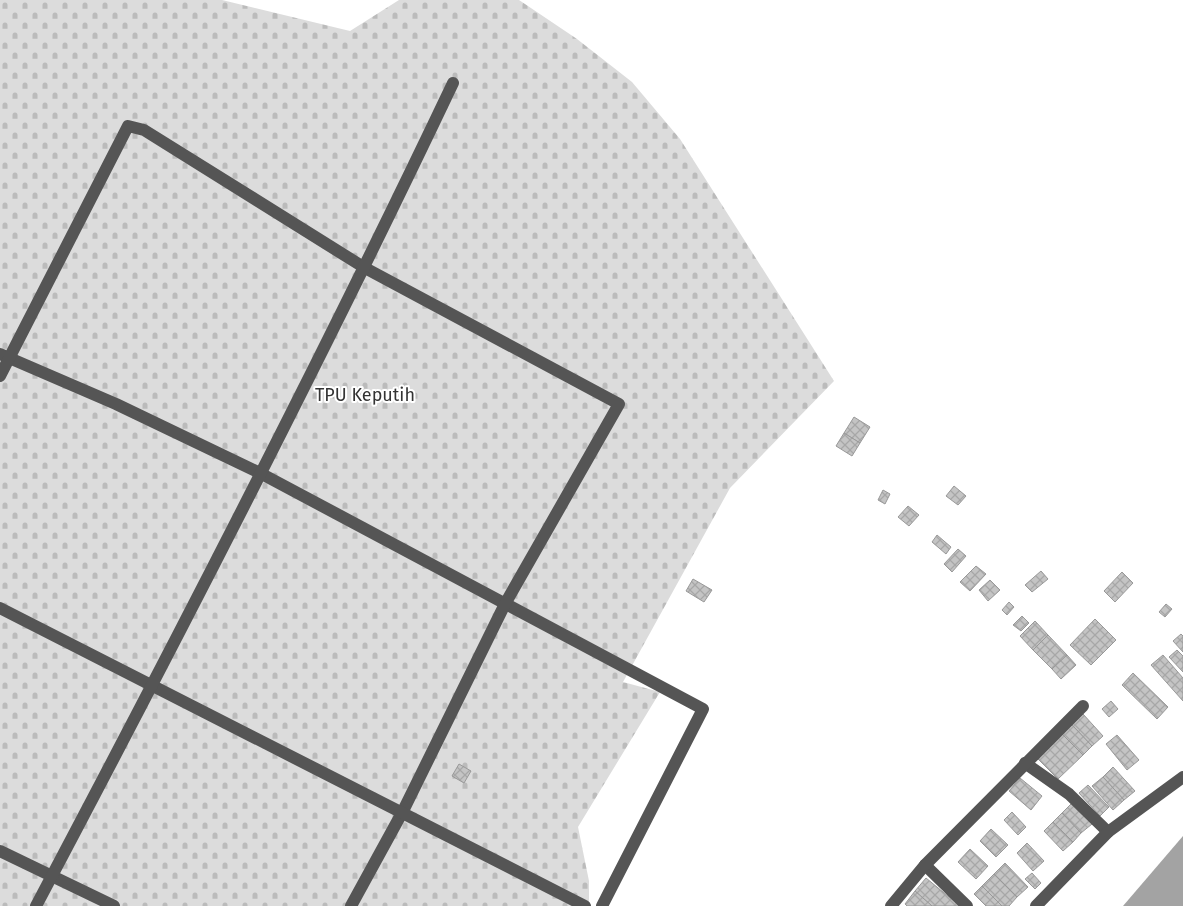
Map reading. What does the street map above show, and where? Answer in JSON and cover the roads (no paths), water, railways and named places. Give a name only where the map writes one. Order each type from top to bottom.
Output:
[{"type":"street","points":[[36,906],[153,686],[365,268],[453,83]]},
{"type":"street","points":[[0,376],[4,356],[128,126],[144,130],[365,268],[619,404],[506,604],[403,811],[351,906]]},
{"type":"street","points":[[4,356],[116,404],[260,473],[703,709],[602,906]]},
{"type":"street","points":[[0,608],[403,811],[585,906]]},
{"type":"street","points":[[891,906],[926,865],[1024,763],[1083,706]]},
{"type":"street","points":[[1024,763],[1070,794],[1108,832]]},
{"type":"street","points":[[1036,906],[1108,832],[1183,777]]},
{"type":"street","points":[[0,851],[114,906]]},
{"type":"street","points":[[926,865],[968,906]]},
{"type":"park label","name":"TPU Keputih","points":[[365,395]]}]
